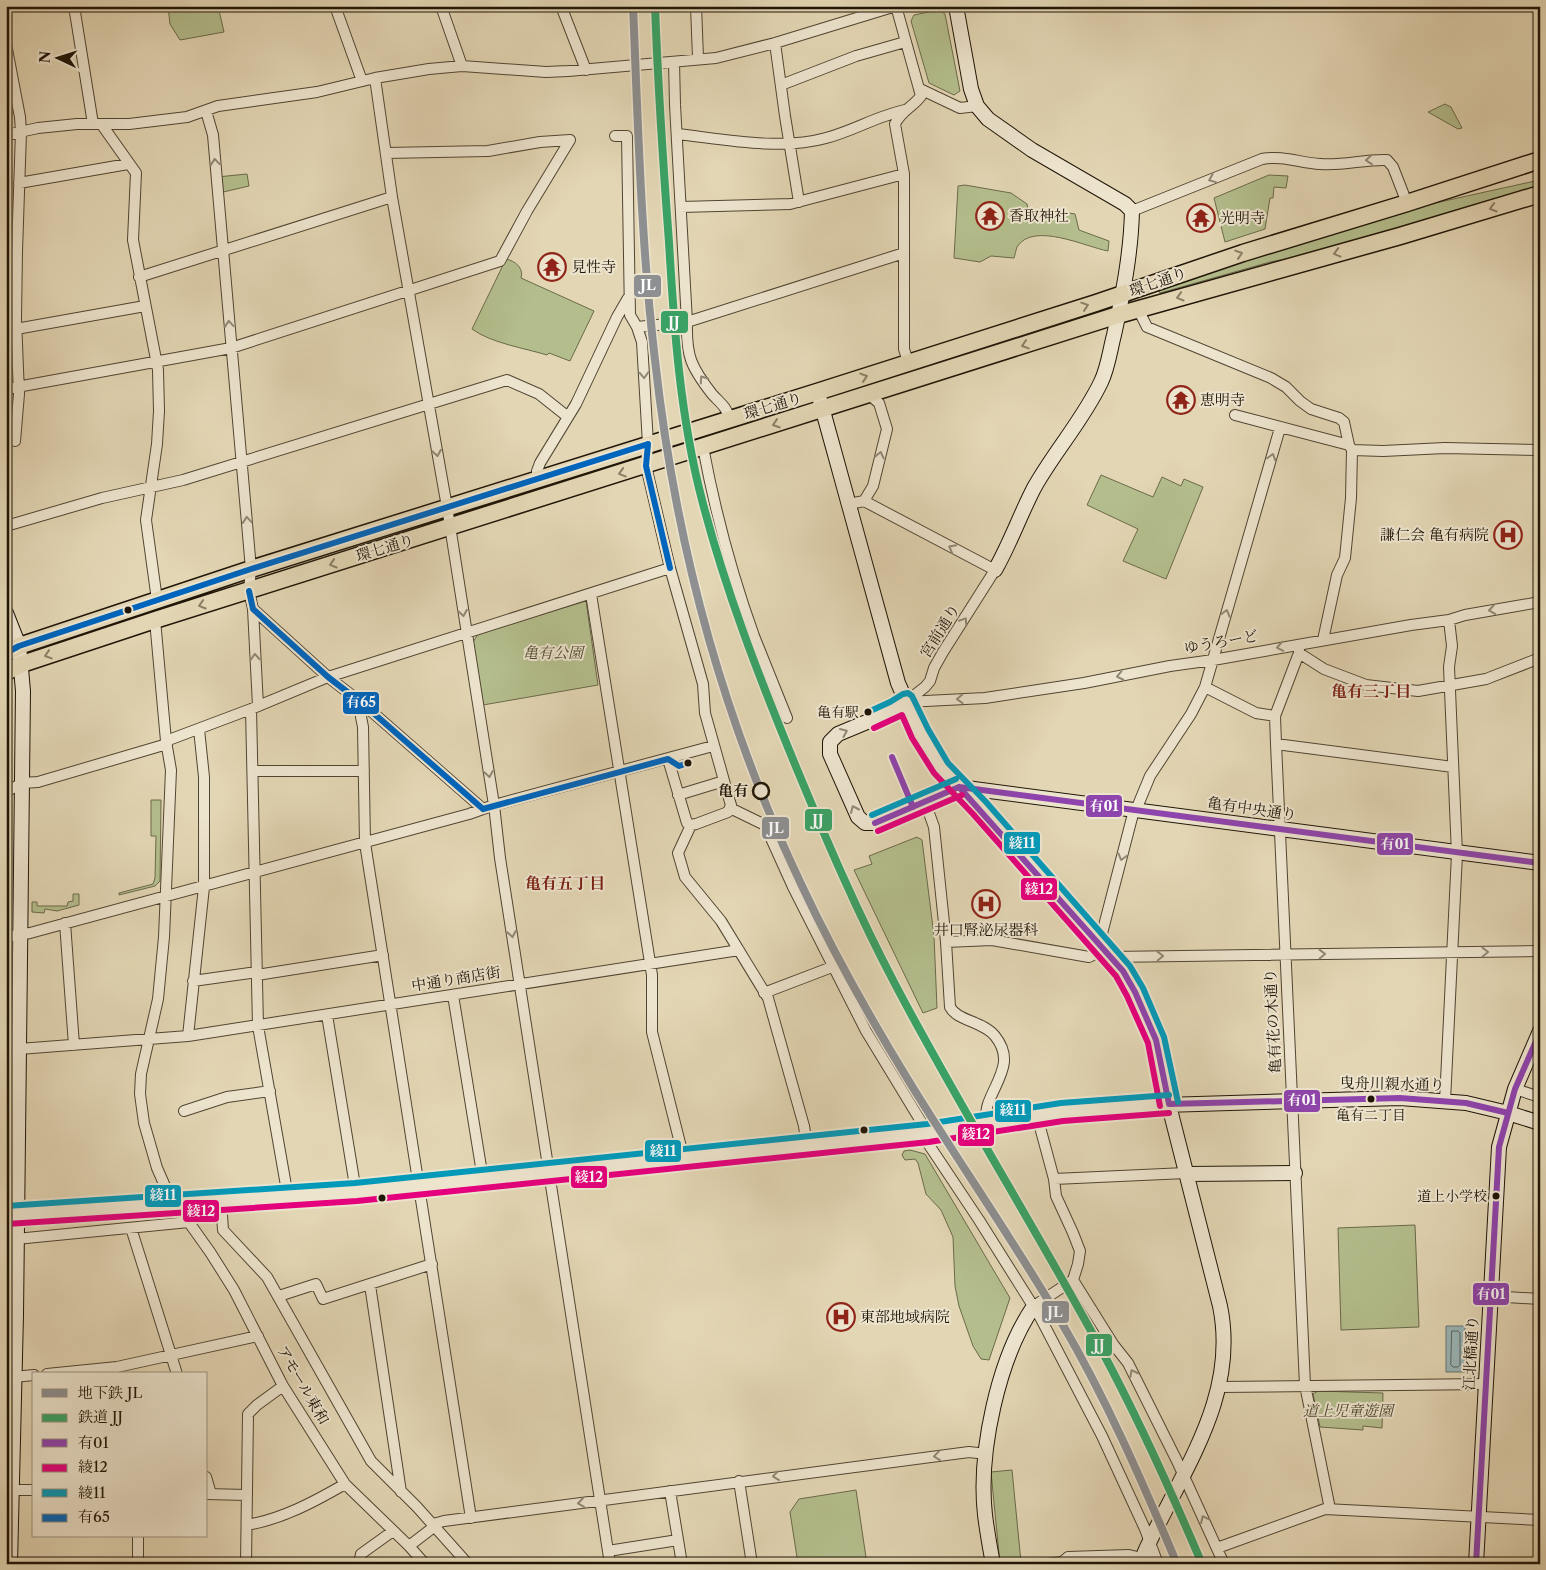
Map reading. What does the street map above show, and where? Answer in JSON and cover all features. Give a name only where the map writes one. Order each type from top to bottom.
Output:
[{"type":"main road","name":"環七通り","points":[[13,649],[251,569],[817,392],[1123,294],[1243,253],[1540,160]]},
{"type":"main road","name":"環七通り","points":[[6,672],[22,664],[155,620],[1118,315],[1400,236],[1540,194]]},
{"type":"street","points":[[74,6],[98,124],[136,173],[133,240],[158,370],[159,411],[146,520],[157,600]]},
{"type":"street","points":[[335,6],[362,81]]},
{"type":"street","points":[[441,6],[462,66]]},
{"type":"street","points":[[561,6],[586,70]]},
{"type":"street","points":[[696,6],[698,58]]},
{"type":"street","points":[[6,135],[38,128],[130,124],[187,117],[218,106],[317,92],[375,78],[429,69],[462,66],[546,72],[716,58],[775,43],[896,6],[920,89],[921,96],[916,104],[905,110],[887,114],[825,139],[789,144],[677,134]]},
{"type":"street","points":[[850,504],[864,501],[995,570],[1007,549],[1033,489],[1100,383],[1123,294],[1132,233],[1132,211],[1125,204],[1032,150],[988,119],[977,106],[971,89],[956,6]]},
{"type":"street","points":[[781,85],[856,56],[905,42]]},
{"type":"street","points":[[775,43],[799,202]]},
{"type":"street","points":[[6,44],[20,117],[21,132],[13,324],[18,386],[15,441]]},
{"type":"street","points":[[674,62],[688,354],[712,394],[726,408],[730,419]]},
{"type":"street","points":[[375,78],[392,197],[447,508],[494,805],[500,858],[601,1500],[609,1564]]},
{"type":"street","points":[[920,89],[960,108],[977,106]]},
{"type":"street","points":[[905,110],[898,117],[896,124],[904,174],[904,348],[908,362]]},
{"type":"street","points":[[206,111],[213,135],[251,569],[249,591],[253,609],[255,707],[253,771],[258,1026],[288,1197]]},
{"type":"street","points":[[616,136],[626,136],[630,315],[637,327],[642,342],[648,444],[646,466],[670,568],[703,684],[705,713],[730,802],[730,808],[726,813],[696,824],[691,825],[687,823],[668,759]]},
{"type":"street","points":[[6,389],[156,360],[231,348],[500,261],[527,211],[570,140],[540,142],[488,151],[386,153]]},
{"type":"street","points":[[1132,211],[1262,159],[1273,157],[1321,164],[1374,159],[1387,160],[1393,167],[1407,203]]},
{"type":"street","points":[[19,183],[128,164]]},
{"type":"street","points":[[681,207],[790,204],[904,174]]},
{"type":"street","points":[[139,277],[392,197]]},
{"type":"street","points":[[6,256],[17,252]]},
{"type":"street","points":[[637,327],[687,322],[904,253]]},
{"type":"street","points":[[537,479],[540,463],[576,404],[629,295]]},
{"type":"street","points":[[13,324],[145,306]]},
{"type":"street","points":[[1138,309],[1147,327],[1271,378],[1286,387],[1300,401],[1312,409],[1339,418],[1344,422],[1351,448],[1351,498],[1345,558],[1336,575],[1323,640]]},
{"type":"street","points":[[6,526],[102,498],[150,488],[242,463],[507,380],[539,394],[568,417]]},
{"type":"street","points":[[817,392],[850,504],[898,683],[929,749],[942,768],[980,808],[1104,949],[1135,992],[1150,1025],[1159,1054],[1164,1086],[1223,1320],[1224,1341],[1220,1386],[1209,1422],[1141,1561],[1129,1555],[1068,1557],[1062,1562],[1047,1564]]},
{"type":"street","points":[[864,501],[873,486],[886,429],[878,403],[868,394]]},
{"type":"street","points":[[1235,416],[1351,448],[1383,451],[1445,448],[1540,450]]},
{"type":"street","points":[[1104,949],[1135,810],[1150,776],[1191,714],[1205,687],[1280,428]]},
{"type":"street","points":[[703,447],[713,497],[729,558],[754,635],[787,718]]},
{"type":"street","points":[[6,792],[22,783],[38,782],[167,743],[328,677],[670,568]]},
{"type":"street","name":"宮前通り","points":[[906,702],[930,681],[934,668],[943,652],[995,570]]},
{"type":"street","points":[[591,594],[652,975],[652,1032],[684,1159]]},
{"type":"street","name":"ゆうろーど","points":[[906,702],[1010,694],[1084,684],[1153,669],[1299,648],[1323,640],[1449,620],[1465,615],[1540,602]]},
{"type":"street","points":[[253,609],[328,677],[363,704],[483,809]]},
{"type":"street","points":[[6,614],[13,649],[22,664],[19,1049],[12,1074],[11,1239],[14,1377],[9,1490],[10,1564]]},
{"type":"street","name":"アモール東和","points":[[155,620],[171,770],[167,896],[158,999],[148,1039],[141,1080],[140,1094],[144,1123],[157,1168],[168,1193],[234,1290],[283,1386],[345,1484],[425,1564]]},
{"type":"street","points":[[1445,1100],[1457,854],[1449,667],[1452,646],[1449,620]]},
{"type":"street","points":[[1299,648],[1324,669],[1366,685],[1418,691],[1486,679],[1540,658]]},
{"type":"street","name":"亀有花の木通り","points":[[1299,648],[1275,716],[1276,744],[1305,1385],[1330,1509]]},
{"type":"street","points":[[1205,687],[1256,713],[1275,716]]},
{"type":"street","points":[[906,702],[886,714],[838,734],[830,742],[830,754],[858,817],[865,823],[875,823],[959,787]]},
{"type":"street","points":[[363,704],[361,717],[363,727],[365,843],[471,1518]]},
{"type":"street","points":[[183,1037],[193,982],[204,887],[204,777],[199,729]]},
{"type":"street","points":[[1276,744],[1453,767]]},
{"type":"street","points":[[6,937],[20,935],[256,873],[469,814],[494,805],[713,746]]},
{"type":"street","points":[[253,771],[364,771]]},
{"type":"street","points":[[678,795],[724,781]]},
{"type":"street","name":"亀有中央通り","points":[[959,787],[1457,854],[1540,863]]},
{"type":"street","points":[[925,802],[932,817],[934,827],[946,942],[949,1002],[952,1012],[989,1029],[1000,1042],[1003,1051],[1003,1072],[988,1104],[985,1123]]},
{"type":"street","points":[[730,808],[765,825],[832,967],[866,1031],[925,1133],[1034,1306],[1102,1436],[1150,1541],[1158,1564]]},
{"type":"street","points":[[691,825],[678,853],[685,877],[721,921],[764,993],[774,1017],[804,1126],[807,1146]]},
{"type":"street","points":[[65,923],[74,1045]]},
{"type":"street","points":[[946,942],[992,940],[1089,957],[1104,949],[1285,955],[1540,951]]},
{"type":"street","name":"中通り商店街","points":[[19,1049],[183,1037],[739,950]]},
{"type":"street","points":[[193,982],[383,955]]},
{"type":"street","points":[[764,993],[832,967]]},
{"type":"street","points":[[453,995],[483,1179]]},
{"type":"street","points":[[327,1014],[356,1192]]},
{"type":"street","name":"江北橋通り","points":[[1476,1564],[1498,1159],[1515,1089],[1540,1031]]},
{"type":"street","points":[[1515,1089],[1540,1097]]},
{"type":"street","points":[[184,1111],[227,1097],[270,1091]]},
{"type":"street","name":"曳舟川親水通り","points":[[11,1214],[356,1192],[925,1133],[1099,1108],[1169,1104],[1400,1098],[1466,1103],[1508,1113],[1540,1124]]},
{"type":"street","points":[[993,1564],[985,1514],[986,1454],[993,1412],[1003,1371],[1026,1318],[1034,1306],[1073,1280],[1080,1252],[1059,1205],[1037,1116]]},
{"type":"street","points":[[1054,1179],[1186,1174],[1295,1173]]},
{"type":"street","points":[[221,1201],[223,1230],[267,1277],[371,1461],[434,1525],[468,1564]]},
{"type":"street","points":[[11,1239],[189,1222]]},
{"type":"street","points":[[131,1228],[176,1372]]},
{"type":"street","points":[[279,1296],[316,1284],[323,1299],[432,1264]]},
{"type":"street","points":[[1073,1280],[1113,1344],[1128,1363],[1183,1474],[1224,1564]]},
{"type":"street","points":[[370,1285],[400,1492]]},
{"type":"street","points":[[1490,1296],[1540,1299]]},
{"type":"street","points":[[64,1372],[117,1366],[172,1356],[258,1336]]},
{"type":"street","points":[[14,1377],[32,1375]]},
{"type":"street","points":[[1220,1386],[1486,1384]]},
{"type":"street","points":[[246,1564],[248,1414],[283,1386]]},
{"type":"street","points":[[409,1546],[434,1525],[444,1520],[969,1452],[986,1454]]},
{"type":"street","points":[[739,1481],[752,1564]]},
{"type":"street","points":[[247,1525],[264,1522],[305,1505],[345,1484]]},
{"type":"street","points":[[9,1490],[32,1490]]},
{"type":"street","points":[[670,1491],[682,1564]]},
{"type":"street","points":[[209,1494],[247,1495]]},
{"type":"street","points":[[1217,1548],[1325,1509],[1540,1520]]},
{"type":"street","points":[[360,1564],[361,1554],[393,1531]]},
{"type":"street","points":[[138,1538],[138,1564]]},
{"type":"street","points":[[608,1551],[678,1540]]},
{"type":"green space","points":[[168,6],[218,6],[224,32],[180,40],[170,24]]},
{"type":"green space","points":[[939,10],[945,14],[960,91],[954,95],[929,83],[911,21],[914,15]]},
{"type":"green space","points":[[1445,104],[1451,107],[1462,128],[1458,129],[1428,112]]},
{"type":"green space","points":[[247,174],[249,186],[219,193],[217,177]]},
{"type":"green space","points":[[1269,175],[1288,176],[1286,188],[1274,187],[1273,198],[1270,198],[1265,229],[1225,242],[1214,198]]},
{"type":"green space","points":[[1535,181],[1535,189],[1322,252],[1270,262],[1160,293],[1158,289],[1237,261],[1417,207]]},
{"type":"green space","points":[[965,185],[1011,193],[1027,204],[1029,216],[1051,217],[1057,211],[1075,214],[1079,230],[1109,241],[1108,251],[1060,238],[1035,236],[1025,240],[1017,247],[1014,258],[991,256],[980,262],[954,258],[958,186]]},
{"type":"green space","points":[[506,259],[513,261],[520,268],[521,278],[594,311],[570,361],[549,353],[547,355],[498,342],[472,329]]},
{"type":"green space","points":[[1101,475],[1153,497],[1162,477],[1181,486],[1184,479],[1203,487],[1166,579],[1123,561],[1138,529],[1087,505]]},
{"type":"green space","name":"亀有公園","points":[[586,601],[598,685],[483,705],[473,642],[478,634]]},
{"type":"green space","points":[[151,800],[161,800],[160,881],[155,886],[119,895],[119,893],[153,884],[155,878],[156,836],[151,836]]},
{"type":"green space","points":[[917,837],[922,840],[934,936],[937,1008],[923,1013],[854,870],[872,864],[869,856]]},
{"type":"green space","points":[[73,894],[79,894],[79,905],[57,911],[45,909],[44,913],[32,912],[32,902],[37,902],[37,906],[67,906],[68,902],[73,901]]},
{"type":"green space","points":[[910,1150],[925,1154],[1010,1298],[989,1360],[981,1359],[973,1346],[959,1306],[955,1286],[953,1237],[941,1210],[926,1194],[918,1163],[915,1159],[905,1160],[902,1155],[904,1151]]},
{"type":"green space","points":[[1415,1225],[1419,1327],[1341,1330],[1338,1228]]},
{"type":"green space","name":"道上児童遊園","points":[[1318,1391],[1383,1393],[1382,1428],[1363,1426],[1363,1430],[1320,1427],[1313,1394]]},
{"type":"green space","points":[[1012,1470],[1021,1562],[1000,1564],[991,1472]]},
{"type":"green space","points":[[856,1490],[867,1564],[798,1564],[790,1512],[799,1499]]},
{"type":"water","points":[[1446,1326],[1465,1326],[1465,1372],[1446,1372]]},
{"type":"waterway","points":[[21,1226],[141,1217]]},
{"type":"metro line","name":"JL","points":[[633,6],[646,272],[664,428],[689,562],[706,629],[726,695],[774,823],[814,911],[865,1007],[907,1078],[1023,1259],[1077,1349],[1123,1440],[1177,1564]]},
{"type":"rail line","name":"JJ","points":[[655,6],[661,124],[679,372],[694,468],[721,567],[781,730],[855,902],[881,957],[945,1076],[1102,1351],[1154,1456],[1202,1564]]},
{"type":"transit line","name":"有65","points":[[648,444],[646,466],[670,568]]},
{"type":"transit line","name":"有65","points":[[6,653],[19,646],[251,569],[648,444]]},
{"type":"transit line","name":"有65","points":[[249,591],[253,609],[328,677],[363,704],[483,809]]},
{"type":"transit line","name":"綾11","points":[[868,712],[903,694],[908,693],[912,696],[928,729],[948,763],[986,802],[1130,966],[1143,988],[1164,1037],[1178,1102]]},
{"type":"transit line","name":"綾12","points":[[874,728],[902,715],[912,738],[934,773],[973,814],[1116,976],[1148,1043],[1160,1106]]},
{"type":"transit line","name":"有01","points":[[892,757],[913,807]]},
{"type":"transit line","name":"有65","points":[[483,809],[668,759],[679,766],[688,763]]},
{"type":"transit line","name":"綾11","points":[[872,815],[956,779]]},
{"type":"transit line","name":"有01","points":[[959,787],[1540,863]]},
{"type":"transit line","name":"有01","points":[[959,787],[1123,971],[1135,992],[1156,1040],[1169,1104]]},
{"type":"transit line","name":"有01","points":[[875,823],[959,787]]},
{"type":"transit line","name":"綾12","points":[[878,831],[962,795]]},
{"type":"transit line","name":"有01","points":[[1476,1564],[1499,1147],[1515,1089],[1540,1032]]},
{"type":"transit line","name":"綾11","points":[[6,1206],[355,1183],[927,1124],[1061,1103],[1169,1095]]},
{"type":"transit line","name":"有01","points":[[1169,1104],[1400,1098],[1466,1103],[1508,1113]]},
{"type":"transit line","name":"綾12","points":[[7,1224],[357,1201],[929,1142],[1063,1121],[1169,1113]]},
{"type":"place","name":"香取神社","points":[[990,216]]},
{"type":"place","name":"光明寺","points":[[1201,218]]},
{"type":"place","name":"見性寺","points":[[552,267]]},
{"type":"place","name":"恵明寺","points":[[1181,400]]},
{"type":"place","name":"謙仁会 亀有病院","points":[[1508,535]]},
{"type":"place","name":"亀有駅","points":[[868,712]]},
{"type":"place","name":"亀有","points":[[761,791]]},
{"type":"place","name":"井口腎泌尿器科","points":[[986,904]]},
{"type":"place","name":"亀有二丁目","points":[[1371,1099]]},
{"type":"place","name":"道上小学校","points":[[1496,1196]]},
{"type":"place","name":"東部地域病院","points":[[841,1317]]},
{"type":"district","name":"亀有三丁目","points":[[1371,691]]},
{"type":"district","name":"亀有五丁目","points":[[565,883]]}]
